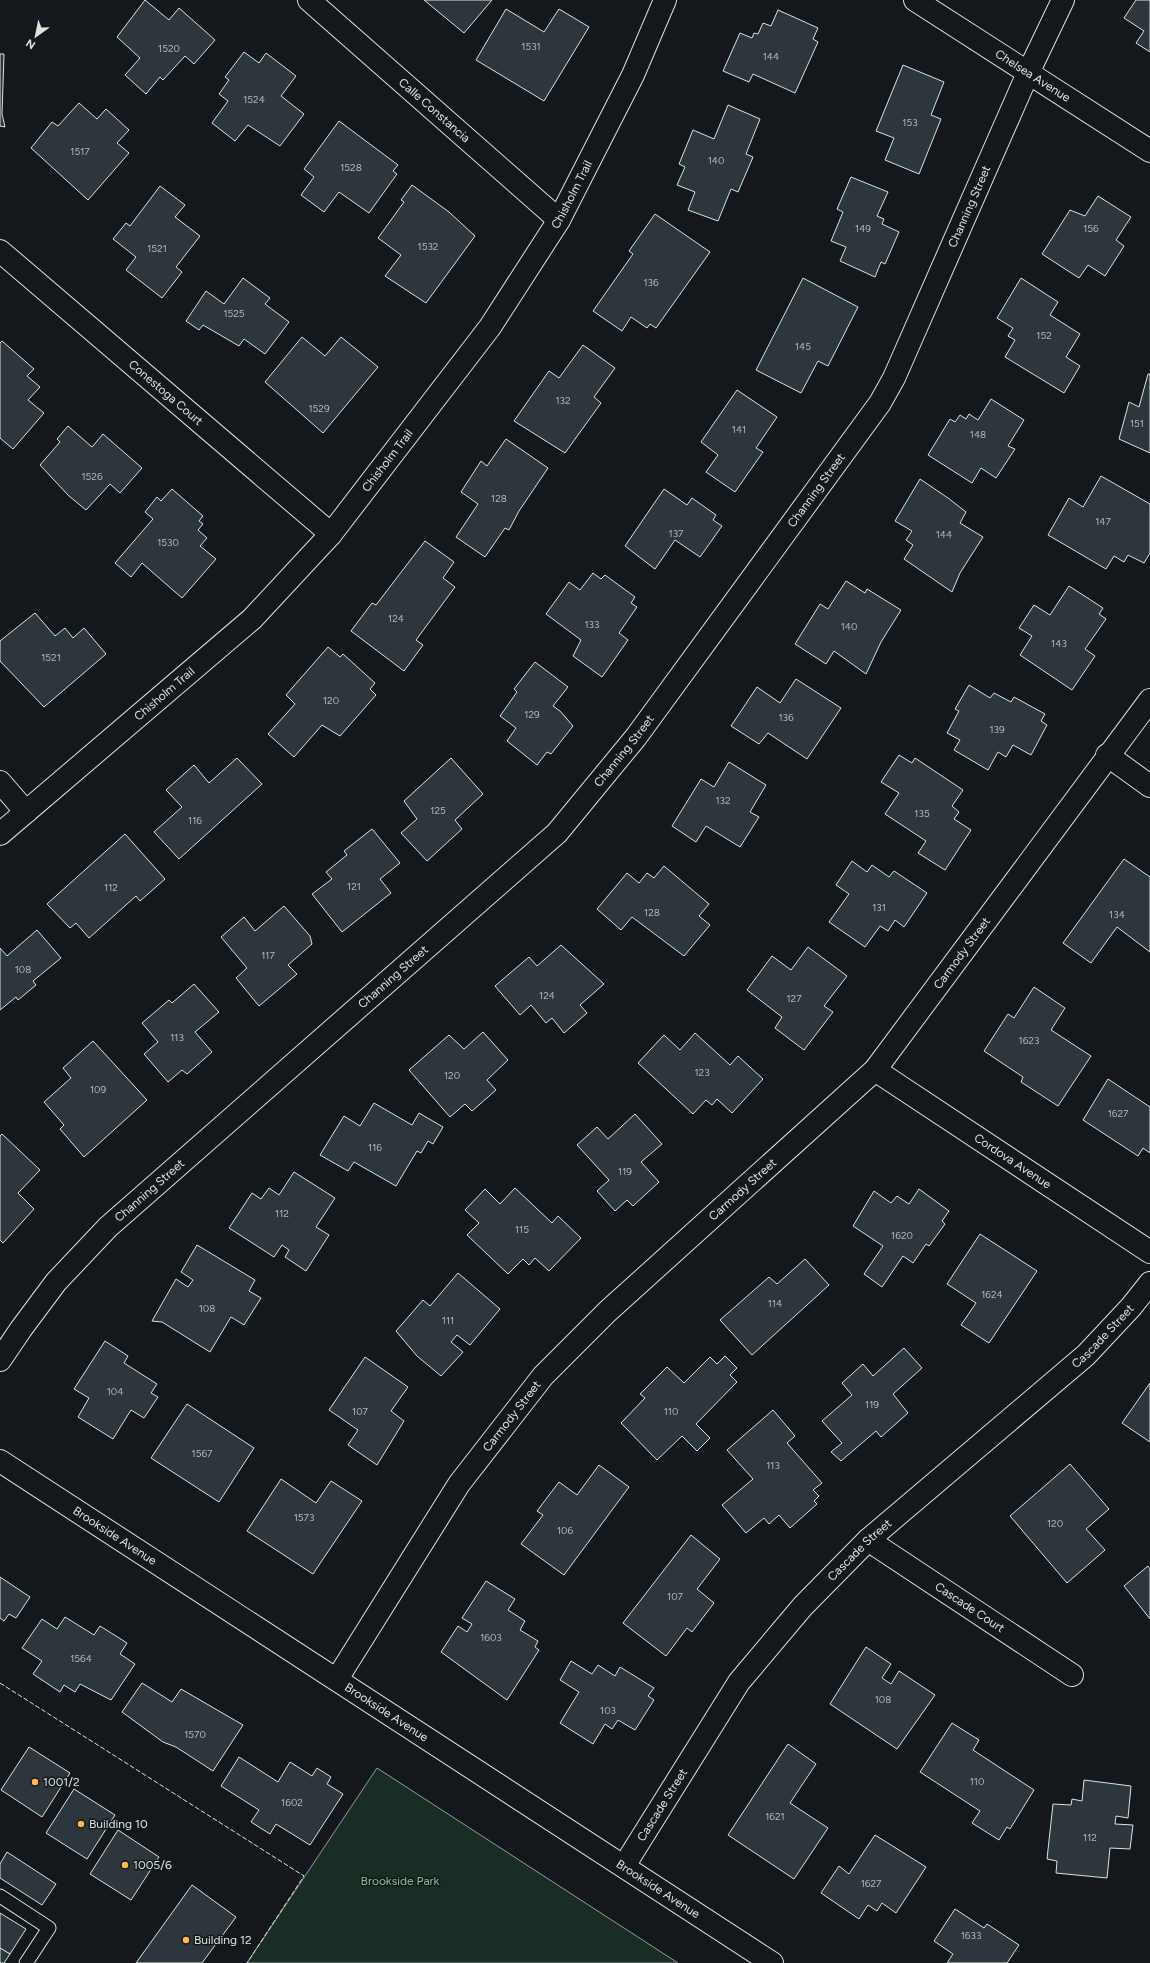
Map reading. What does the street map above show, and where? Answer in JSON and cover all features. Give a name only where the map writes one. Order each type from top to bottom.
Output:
[{"type":"street","name":"Calle Constancia","points":[[309,0],[559,220]]},
{"type":"street","name":"Chisholm Trail","points":[[0,834],[252,619],[331,534],[490,326],[559,220],[633,75],[665,0]]},
{"type":"street","name":"Chelsea Avenue","points":[[915,0],[1150,152]]},
{"type":"street","name":"Channing Street","points":[[0,1360],[56,1282],[108,1227],[557,833],[636,737],[880,403],[894,378],[1028,73],[1063,0]]},
{"type":"street","name":"Conestoga Court","points":[[0,251],[331,534]]},
{"type":"street","name":"Carmody Street","points":[[337,1679],[459,1484],[543,1376],[608,1311],[875,1070],[1107,755],[1150,700]]},
{"type":"street","points":[[1107,755],[1150,786]]},
{"type":"street","points":[[0,782],[26,812]]},
{"type":"street","name":"Cordova Avenue","points":[[875,1070],[1150,1252]]},
{"type":"street","name":"Cascade Street","points":[[624,1866],[740,1682],[803,1606],[868,1540],[1086,1355],[1132,1307],[1150,1283]]},
{"type":"street","name":"Brookside Avenue","points":[[0,1462],[337,1679],[772,1963]]},
{"type":"street","name":"Cascade Court","points":[[868,1540],[1072,1675]]},
{"type":"lane","points":[[0,1896],[49,1928],[26,1963]]},
{"type":"green space","name":"Brookside Park","points":[[377,1768],[678,1963],[247,1963]]},
{"type":"building","points":[[145,0],[169,20],[179,8],[215,40],[194,64],[185,56],[163,80],[160,77],[146,94],[125,75],[140,58],[117,37]]},
{"type":"building","points":[[424,0],[492,0],[464,33]]},
{"type":"building","points":[[1136,0],[1150,0],[1150,52],[1136,43],[1144,31],[1124,18]]},
{"type":"building","points":[[506,9],[544,32],[559,9],[589,27],[544,101],[476,60]]},
{"type":"building","points":[[778,10],[818,28],[813,39],[818,42],[795,93],[753,74],[749,82],[723,71],[740,33],[752,38],[754,33],[758,34],[763,23],[771,26]]},
{"type":"building","points":[[244,52],[259,63],[266,53],[296,76],[281,96],[304,114],[280,146],[248,125],[235,141],[212,123],[228,101],[219,94],[229,80],[225,77]]},
{"type":"building","points":[[0,54],[4,54],[2,114],[5,127],[0,126]]},
{"type":"building","points":[[903,65],[944,82],[931,115],[941,119],[919,174],[885,160],[894,138],[876,131]]},
{"type":"building","points":[[79,103],[97,119],[106,109],[129,130],[117,143],[129,153],[88,200],[31,148],[52,122],[58,126]]},
{"type":"building","points":[[728,105],[760,119],[746,154],[753,157],[738,192],[731,189],[718,221],[688,210],[695,192],[677,185],[685,167],[679,164],[693,130],[714,139]]},
{"type":"building","points":[[339,121],[398,165],[393,171],[397,174],[369,213],[339,192],[324,212],[301,195],[314,177],[304,169]]},
{"type":"building","points":[[851,177],[888,192],[877,216],[884,219],[882,224],[899,232],[885,264],[881,262],[875,277],[840,261],[846,247],[831,241],[843,212],[837,209]]},
{"type":"building","points":[[412,185],[449,212],[475,236],[426,303],[385,276],[401,255],[378,238],[404,202],[401,200]]},
{"type":"building","points":[[160,186],[185,205],[175,217],[200,236],[176,267],[182,272],[162,298],[126,270],[136,257],[113,239],[126,223],[130,226]]},
{"type":"building","points":[[1098,196],[1131,217],[1116,240],[1124,246],[1105,276],[1088,265],[1079,278],[1042,254],[1070,210],[1085,216]]},
{"type":"building","points":[[655,214],[710,252],[656,328],[650,324],[647,328],[631,317],[622,331],[593,311],[633,254],[629,251]]},
{"type":"building","points":[[243,278],[270,298],[265,304],[289,322],[265,354],[244,339],[239,346],[203,325],[199,330],[186,321],[206,291],[224,304]]},
{"type":"building","points":[[803,278],[858,307],[828,366],[818,361],[801,393],[756,370]]},
{"type":"building","points":[[1021,278],[1058,302],[1050,315],[1080,334],[1066,357],[1080,366],[1064,393],[1005,357],[1015,340],[1008,336],[1013,328],[997,318]]},
{"type":"building","points":[[302,337],[325,356],[341,337],[378,367],[323,433],[265,382]]},
{"type":"building","points":[[2,341],[34,369],[27,376],[40,387],[28,400],[44,413],[13,449],[0,438],[0,343]]},
{"type":"building","points":[[583,345],[615,368],[594,397],[601,403],[565,453],[514,421],[549,371],[559,378]]},
{"type":"building","points":[[1148,374],[1150,374],[1150,453],[1119,439],[1129,402],[1139,407]]},
{"type":"building","points":[[737,390],[777,417],[756,448],[763,452],[735,492],[706,472],[718,455],[701,442]]},
{"type":"building","points":[[991,399],[1024,420],[1008,446],[1015,449],[996,478],[981,468],[972,483],[928,455],[950,419],[955,422],[960,415],[966,419],[969,414],[978,420]]},
{"type":"building","points":[[68,426],[92,447],[103,434],[142,468],[120,493],[110,484],[86,510],[69,496],[40,465],[60,442],[57,439]]},
{"type":"building","points":[[506,439],[548,468],[519,511],[509,530],[505,528],[485,557],[456,537],[478,504],[461,492],[481,461],[487,466]]},
{"type":"building","points":[[1101,476],[1150,504],[1150,553],[1144,563],[1128,555],[1124,562],[1114,556],[1106,569],[1048,535],[1069,498],[1083,507]]},
{"type":"building","points":[[920,479],[966,512],[960,523],[983,537],[960,573],[952,592],[904,559],[913,545],[906,540],[912,531],[895,521]]},
{"type":"building","points":[[172,489],[203,516],[199,521],[203,524],[198,530],[207,538],[200,546],[216,559],[182,598],[142,563],[131,577],[115,563],[153,519],[145,512],[157,497],[161,501]]},
{"type":"building","points":[[664,489],[687,505],[692,498],[716,515],[713,520],[722,526],[700,557],[675,540],[655,569],[625,546]]},
{"type":"building","points":[[425,541],[454,562],[443,578],[455,587],[416,640],[423,645],[404,671],[351,631],[372,603],[376,605]]},
{"type":"building","points":[[593,573],[601,579],[605,575],[635,597],[631,603],[637,607],[619,633],[628,640],[602,677],[573,656],[581,640],[546,614],[569,582],[580,590]]},
{"type":"building","points":[[846,581],[865,593],[867,589],[901,610],[881,642],[866,674],[834,651],[826,664],[795,644],[820,604],[828,609]]},
{"type":"building","points":[[1069,586],[1103,608],[1099,614],[1106,619],[1085,649],[1095,656],[1072,690],[1020,655],[1032,636],[1019,628],[1034,605],[1050,615]]},
{"type":"building","points":[[35,613],[55,636],[65,628],[73,638],[84,628],[106,654],[44,707],[0,661],[0,641]]},
{"type":"building","points":[[328,647],[340,657],[343,654],[375,683],[370,689],[376,695],[340,736],[322,725],[294,757],[268,734],[295,704],[286,695]]},
{"type":"building","points":[[535,662],[568,687],[553,706],[560,711],[573,726],[551,754],[547,752],[537,765],[507,741],[516,728],[500,716],[517,692],[514,689]]},
{"type":"building","points":[[796,679],[841,708],[807,759],[768,733],[759,744],[731,726],[757,687],[780,703]]},
{"type":"building","points":[[969,685],[990,698],[994,693],[1011,702],[1014,697],[1045,714],[1041,721],[1047,725],[1031,755],[1013,745],[1006,757],[998,752],[988,770],[954,750],[960,740],[947,733],[959,711],[955,709]]},
{"type":"building","points":[[899,755],[912,763],[915,758],[963,790],[952,806],[959,812],[954,819],[971,830],[945,870],[918,853],[926,841],[885,814],[899,793],[881,782]]},
{"type":"building","points":[[237,758],[262,784],[179,859],[154,832],[182,807],[166,790],[194,765],[209,783]]},
{"type":"building","points":[[451,758],[483,794],[455,820],[462,829],[427,861],[401,833],[417,819],[404,801]]},
{"type":"building","points":[[729,762],[766,785],[750,812],[759,817],[740,847],[706,826],[696,842],[672,826],[701,779],[714,787]]},
{"type":"building","points":[[372,829],[400,863],[380,879],[391,893],[342,932],[312,894],[332,879],[326,872],[347,855],[344,851]]},
{"type":"building","points":[[125,834],[165,879],[140,901],[136,896],[89,938],[76,923],[70,928],[47,904]]},
{"type":"building","points":[[1124,859],[1150,877],[1150,952],[1117,927],[1091,963],[1063,943]]},
{"type":"building","points":[[852,861],[867,872],[872,865],[889,877],[894,871],[927,893],[904,927],[895,920],[888,931],[880,926],[865,947],[829,922],[849,894],[836,885]]},
{"type":"building","points":[[664,866],[709,904],[699,916],[710,925],[684,956],[632,917],[621,930],[597,909],[627,873],[639,883],[647,873],[654,878]]},
{"type":"building","points":[[284,906],[310,936],[312,944],[288,965],[297,974],[259,1006],[236,978],[247,968],[221,937],[244,917],[255,931]]},
{"type":"building","points":[[37,930],[61,958],[33,981],[36,985],[18,1000],[16,997],[0,1010],[0,948],[7,956]]},
{"type":"building","points":[[561,945],[604,984],[580,1005],[587,1013],[564,1033],[552,1018],[546,1023],[531,1005],[520,1015],[495,986],[529,957],[537,966]]},
{"type":"building","points":[[808,947],[847,976],[824,1006],[833,1012],[804,1050],[775,1028],[782,1017],[747,990],[772,956],[791,970]]},
{"type":"building","points":[[194,984],[219,1012],[195,1032],[212,1052],[187,1074],[182,1070],[168,1082],[144,1054],[158,1042],[142,1023],[169,1000],[172,1003]]},
{"type":"building","points":[[1034,987],[1065,1008],[1051,1030],[1091,1056],[1058,1106],[1021,1082],[1023,1077],[984,1051],[1008,1014],[1014,1018]]},
{"type":"building","points":[[483,1032],[508,1060],[487,1080],[496,1090],[472,1111],[465,1104],[450,1117],[409,1070],[449,1035],[464,1049]]},
{"type":"building","points":[[695,1033],[730,1065],[738,1056],[763,1079],[732,1113],[717,1099],[712,1105],[706,1100],[693,1114],[638,1063],[664,1035],[680,1050]]},
{"type":"building","points":[[93,1041],[147,1100],[84,1157],[60,1129],[64,1125],[44,1102],[71,1078],[63,1068]]},
{"type":"building","points":[[1108,1079],[1150,1107],[1150,1153],[1143,1148],[1138,1156],[1083,1120]]},
{"type":"building","points":[[374,1103],[412,1125],[419,1113],[443,1127],[433,1144],[428,1141],[421,1153],[417,1151],[396,1186],[354,1162],[348,1171],[320,1155],[344,1116],[360,1126]]},
{"type":"building","points":[[635,1114],[662,1144],[641,1162],[659,1182],[633,1206],[627,1200],[615,1211],[597,1191],[609,1180],[577,1145],[597,1127],[608,1139]]},
{"type":"building","points":[[2,1134],[40,1170],[18,1193],[34,1209],[3,1243],[0,1240],[0,1136]]},
{"type":"building","points":[[294,1172],[335,1198],[316,1227],[329,1235],[306,1271],[285,1257],[289,1250],[282,1245],[274,1257],[229,1228],[252,1193],[261,1199],[269,1188],[279,1195]]},
{"type":"building","points":[[515,1188],[552,1223],[558,1216],[581,1238],[549,1271],[535,1258],[529,1265],[523,1259],[508,1274],[467,1235],[479,1223],[465,1210],[485,1189],[500,1204]]},
{"type":"building","points":[[919,1189],[949,1211],[942,1221],[945,1224],[929,1246],[926,1244],[913,1263],[903,1256],[882,1287],[864,1274],[883,1246],[853,1226],[874,1191],[891,1203],[897,1196],[909,1204]]},
{"type":"building","points":[[980,1234],[1037,1271],[989,1343],[961,1325],[976,1303],[947,1284]]},
{"type":"building","points":[[197,1245],[255,1280],[249,1291],[261,1298],[244,1325],[231,1317],[210,1352],[162,1322],[152,1321],[176,1279],[188,1287],[193,1280],[181,1272]]},
{"type":"building","points":[[805,1259],[829,1285],[752,1355],[720,1320],[769,1277],[777,1284]]},
{"type":"building","points":[[458,1273],[500,1309],[470,1345],[457,1335],[451,1342],[463,1352],[441,1376],[417,1356],[396,1331],[423,1300],[430,1306]]},
{"type":"building","points":[[105,1341],[128,1356],[124,1363],[157,1384],[151,1393],[158,1397],[144,1418],[131,1410],[113,1439],[78,1417],[89,1398],[74,1389]]},
{"type":"building","points":[[904,1348],[922,1368],[893,1394],[908,1413],[881,1437],[876,1431],[841,1461],[831,1452],[842,1443],[822,1421],[852,1395],[842,1383],[863,1364],[873,1376]]},
{"type":"building","points":[[725,1356],[737,1368],[730,1375],[737,1382],[696,1424],[710,1438],[697,1451],[682,1436],[657,1460],[621,1423],[645,1398],[640,1394],[667,1367],[684,1383],[710,1357],[717,1364]]},
{"type":"building","points":[[365,1357],[408,1387],[391,1411],[404,1421],[377,1465],[348,1445],[358,1430],[329,1410]]},
{"type":"building","points":[[1150,1383],[1150,1442],[1122,1423]]},
{"type":"building","points":[[187,1404],[254,1448],[219,1502],[151,1458]]},
{"type":"building","points":[[773,1410],[795,1436],[787,1443],[822,1483],[813,1490],[819,1496],[814,1501],[817,1504],[790,1528],[779,1515],[769,1524],[764,1518],[746,1533],[722,1505],[753,1479],[727,1450]]},
{"type":"building","points":[[1070,1464],[1109,1509],[1086,1529],[1105,1550],[1067,1583],[1010,1516]]},
{"type":"building","points":[[599,1465],[629,1487],[564,1575],[521,1544],[543,1515],[537,1511],[559,1482],[577,1495]]},
{"type":"building","points":[[281,1479],[316,1503],[331,1481],[362,1501],[313,1574],[247,1531]]},
{"type":"building","points":[[691,1535],[720,1559],[697,1589],[714,1603],[692,1632],[687,1628],[666,1656],[623,1623]]},
{"type":"building","points":[[1148,1566],[1150,1569],[1150,1619],[1124,1586]]},
{"type":"building","points":[[0,1577],[30,1597],[16,1618],[9,1614],[4,1621],[0,1618]]},
{"type":"building","points":[[486,1581],[515,1599],[508,1610],[525,1621],[520,1630],[538,1641],[535,1647],[539,1650],[507,1700],[441,1652],[458,1626],[467,1632],[472,1624],[462,1618]]},
{"type":"building","points":[[65,1617],[94,1635],[100,1626],[127,1643],[120,1654],[135,1664],[111,1700],[80,1684],[75,1692],[64,1685],[60,1692],[33,1674],[42,1661],[22,1648],[42,1619],[57,1629]]},
{"type":"building","points":[[866,1647],[891,1664],[882,1678],[891,1684],[899,1671],[935,1695],[897,1749],[830,1704]]},
{"type":"building","points":[[571,1661],[592,1674],[598,1665],[615,1676],[620,1667],[654,1688],[648,1696],[654,1700],[635,1730],[618,1720],[612,1729],[605,1724],[593,1744],[560,1723],[579,1692],[560,1680]]},
{"type":"building","points":[[142,1683],[172,1702],[181,1689],[243,1725],[213,1771],[176,1747],[163,1742],[122,1712]]},
{"type":"building","points":[[952,1723],[979,1740],[973,1750],[1034,1790],[1010,1829],[1007,1827],[999,1840],[972,1823],[980,1811],[920,1772]]},
{"type":"building","points":[[788,1744],[816,1764],[790,1803],[828,1828],[794,1879],[728,1835]]},
{"type":"building","name":"1001/2","points":[[29,1747],[70,1773],[42,1817],[1,1790]]},
{"type":"building","points":[[239,1757],[278,1782],[290,1762],[312,1776],[317,1768],[331,1777],[327,1784],[343,1794],[310,1845],[276,1824],[270,1834],[251,1822],[259,1810],[221,1786]]},
{"type":"building","points":[[1084,1780],[1131,1786],[1128,1818],[1116,1816],[1115,1824],[1133,1825],[1130,1849],[1110,1848],[1107,1878],[1056,1873],[1057,1861],[1047,1859],[1053,1804],[1071,1805],[1072,1799],[1082,1801]]},
{"type":"building","name":"Building 10","points":[[74,1789],[115,1815],[87,1859],[46,1833]]},
{"type":"building","name":"1005/6","points":[[118,1830],[159,1857],[131,1900],[90,1874]]},
{"type":"building","points":[[875,1835],[926,1867],[896,1913],[882,1903],[877,1911],[868,1905],[859,1919],[821,1893],[839,1866],[849,1874]]},
{"type":"building","points":[[7,1852],[56,1884],[42,1905],[0,1878],[0,1864]]},
{"type":"building","name":"Building 12","points":[[192,1885],[236,1917],[202,1963],[136,1963]]},
{"type":"building","points":[[955,1909],[984,1928],[987,1924],[1019,1945],[1007,1963],[947,1963],[953,1954],[934,1941]]},
{"type":"building","points":[[0,1913],[26,1929],[10,1954],[0,1948]]},
{"type":"building","points":[[0,1948],[10,1954],[4,1963],[0,1963]]},
{"type":"fence","points":[[0,1683],[304,1876],[247,1963]]},
{"type":"place","name":"1001/2","points":[[35,1782]]},
{"type":"place","name":"Building 10","points":[[81,1824]]},
{"type":"place","name":"1005/6","points":[[125,1865]]},
{"type":"place","name":"Building 12","points":[[186,1940]]}]
